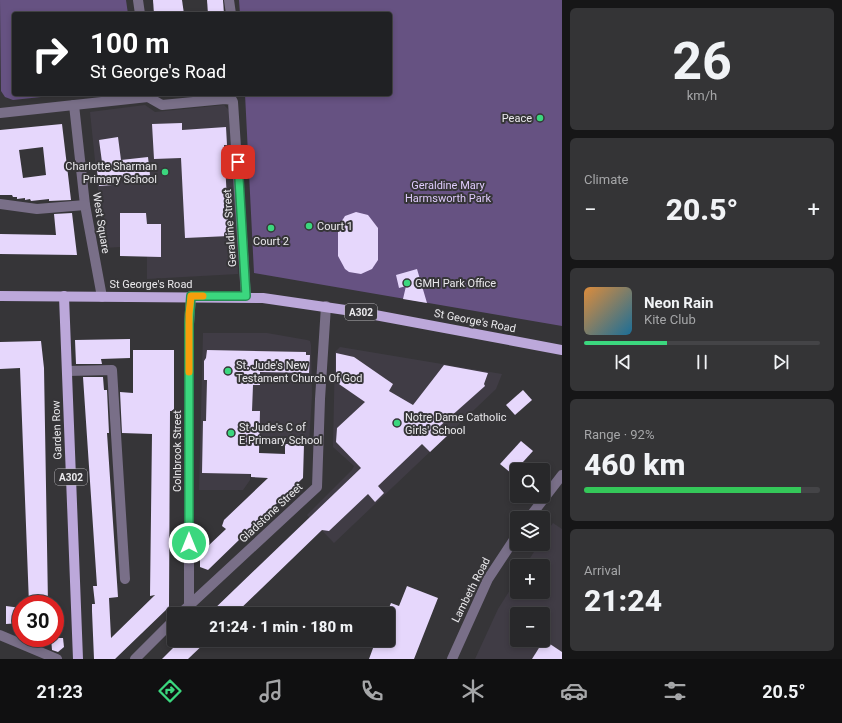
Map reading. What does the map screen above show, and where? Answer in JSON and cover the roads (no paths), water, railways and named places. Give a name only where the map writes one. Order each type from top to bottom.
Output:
[{"type":"main road","name":"St George's Road","points":[[0,296],[246,296],[326,306],[562,350]]},
{"type":"main road","name":"Garden Row","points":[[64,296],[78,659]]},
{"type":"street","points":[[138,0],[140,12]]},
{"type":"street","points":[[229,0],[231,12]]},
{"type":"street","points":[[0,113],[141,96]]},
{"type":"street","name":"Geraldine Street","points":[[149,96],[162,105],[233,97],[246,296]]},
{"type":"street","name":"West Square","points":[[74,105],[85,205],[102,296]]},
{"type":"street","points":[[0,204],[37,209],[85,205]]},
{"type":"street","name":"Colnbrook Street","points":[[189,605],[189,324],[191,296]]},
{"type":"street","name":"Gladstone Street","points":[[189,605],[317,487],[320,399],[326,306]]},
{"type":"street","points":[[67,371],[112,370],[125,579]]},
{"type":"street","points":[[534,511],[562,474]]},
{"type":"street","name":"Lambeth Road","points":[[452,659],[488,579],[510,545]]},
{"type":"street","points":[[135,659],[167,627]]},
{"type":"street","points":[[0,635],[57,659]]},
{"type":"place","name":"Peace","points":[[540,118]]},
{"type":"place","name":"Charlotte Sharman Primary School","points":[[165,172]]},
{"type":"place","name":"Court 1","points":[[309,226]]},
{"type":"place","name":"Court 2","points":[[271,228]]},
{"type":"place","name":"GMH Park Office","points":[[407,283]]},
{"type":"place","name":"St. Jude's New Testament Church Of God","points":[[228,371]]},
{"type":"place","name":"Notre Dame Catholic Girls' School","points":[[397,423]]},
{"type":"place","name":"St Jude's C of E Primary School","points":[[231,433]]},
{"type":"park label","name":"Geraldine Mary Harmsworth Park","points":[[448,191]]}]
